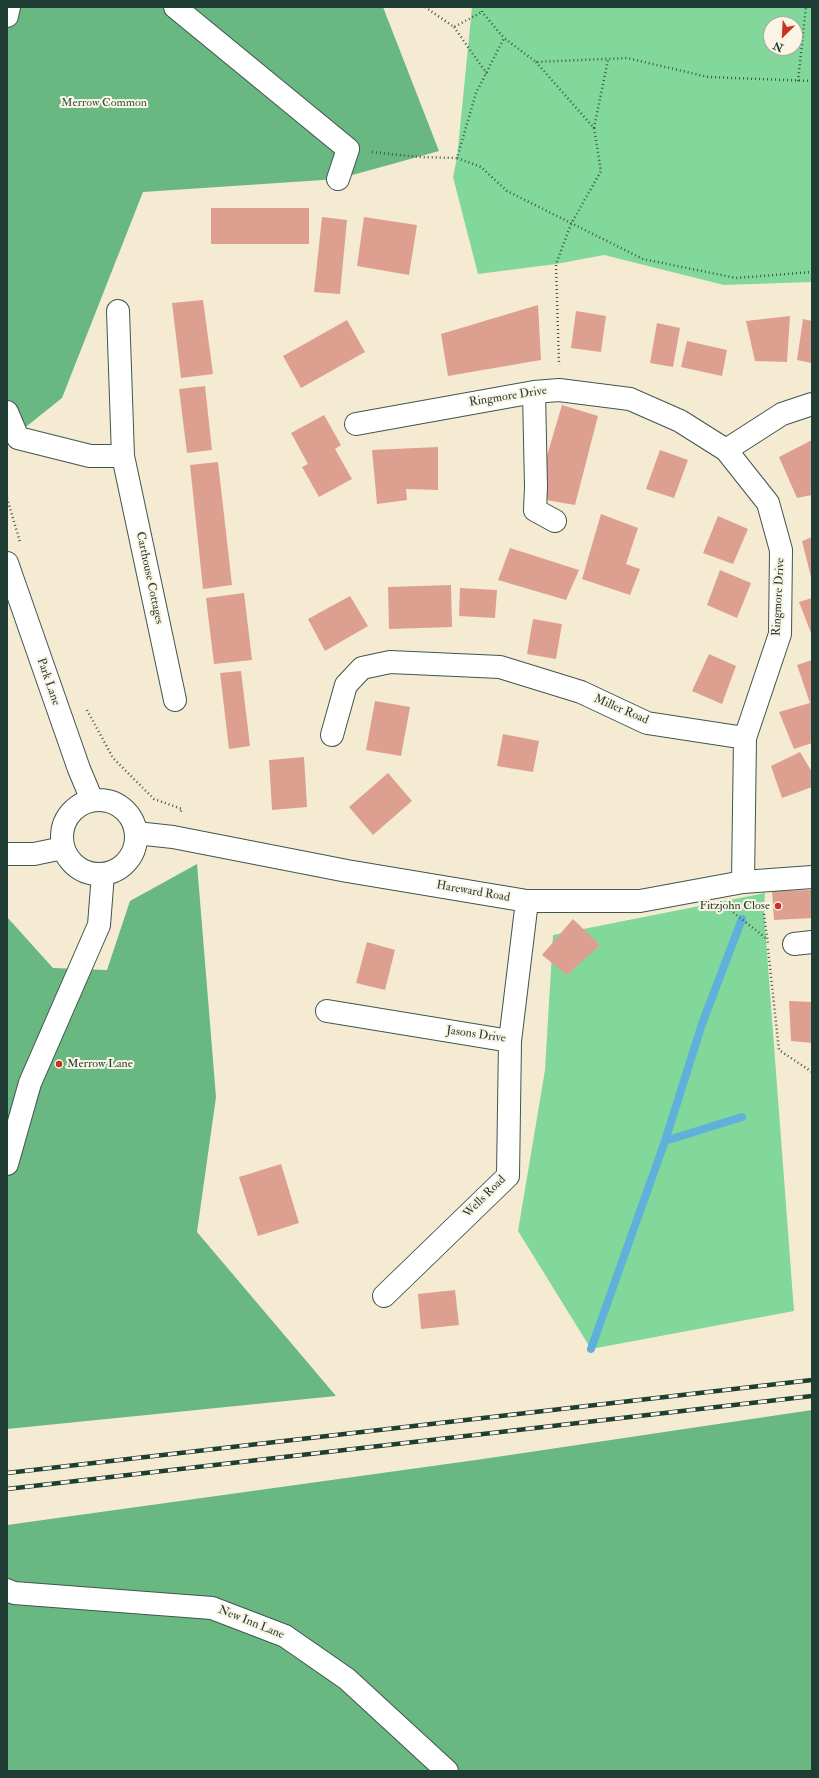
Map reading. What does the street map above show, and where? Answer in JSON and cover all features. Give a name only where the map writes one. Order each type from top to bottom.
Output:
[{"type":"street","points":[[7,16],[9,7]]},
{"type":"street","points":[[175,7],[348,149],[338,179]]},
{"type":"street","name":"Carthouse Cottages","points":[[118,311],[123,456],[175,700]]},
{"type":"street","name":"Ringmore Drive","points":[[356,424],[534,392],[559,390],[630,398],[680,421],[726,450],[768,503],[781,550],[780,634],[745,738],[752,882]]},
{"type":"street","points":[[534,392],[535,510],[555,521]]},
{"type":"street","points":[[726,450],[782,414],[812,404]]},
{"type":"street","points":[[7,412],[18,438],[90,456],[123,456]]},
{"type":"street","name":"Park Lane","points":[[15,556],[79,769],[92,800]]},
{"type":"street","name":"Miller Road","points":[[332,735],[346,685],[362,668],[390,662],[500,667],[581,692],[647,723],[745,738]]},
{"type":"street","points":[[92,800],[104,800],[116,803],[126,811],[133,821],[136,833],[136,845],[132,855],[124,865],[114,871],[102,874],[86,872],[72,862],[64,848],[62,835],[64,823],[71,812],[80,804],[92,800]]},
{"type":"street","name":"Hareward Road","points":[[136,833],[173,837],[347,871],[527,901],[640,901],[752,882],[812,877]]},
{"type":"street","points":[[7,854],[34,854],[64,848]]},
{"type":"street","points":[[7,1164],[30,1083],[99,925],[102,874]]},
{"type":"street","name":"Jasons Drive","points":[[327,1012],[510,1041],[527,901]]},
{"type":"street","name":"Wells Road","points":[[384,1296],[508,1176],[510,1041]]},
{"type":"street","name":"New Inn Lane","points":[[7,1590],[14,1593],[212,1608],[285,1636],[347,1679],[447,1771]]},
{"type":"path","points":[[424,7],[454,27],[487,74]]},
{"type":"path","points":[[482,7],[482,12],[504,38],[536,62],[594,128]]},
{"type":"path","points":[[798,81],[806,7]]},
{"type":"path","points":[[454,27],[482,12]]},
{"type":"path","points":[[457,158],[476,93],[504,38]]},
{"type":"path","points":[[536,62],[627,58],[708,77],[812,81]]},
{"type":"path","points":[[559,390],[556,264],[571,224],[601,171],[594,128],[608,60]]},
{"type":"path","points":[[348,149],[418,157],[457,158],[481,167],[507,191],[643,260],[736,278],[812,272]]},
{"type":"path","points":[[7,498],[15,556]]},
{"type":"path","points":[[84,705],[113,758],[154,799],[182,809],[173,837]]},
{"type":"path","points":[[752,882],[767,939],[779,1050],[812,1072]]},
{"type":"path","points":[[704,889],[767,939]]},
{"type":"green space","name":"Merrow Common","points":[[7,7],[383,7],[439,151],[338,179],[143,192],[62,398],[7,442]]},
{"type":"green space","points":[[472,7],[812,7],[812,282],[724,285],[604,255],[556,264],[478,274],[453,177],[457,158]]},
{"type":"green space","points":[[197,864],[216,1097],[197,1232],[336,1396],[7,1429],[7,917],[53,968],[107,970],[130,901]]},
{"type":"green space","points":[[765,893],[764,913],[794,1311],[591,1349],[518,1231],[545,1070],[553,935]]},
{"type":"green space","points":[[812,1410],[812,1771],[7,1771],[7,1525],[483,1459]]},
{"type":"building","points":[[211,208],[309,208],[309,244],[211,244]]},
{"type":"building","points":[[322,217],[347,220],[340,294],[314,292]]},
{"type":"building","points":[[364,217],[417,225],[409,275],[357,266]]},
{"type":"building","points":[[203,300],[213,374],[181,378],[172,303]]},
{"type":"building","points":[[538,305],[541,360],[448,376],[441,334]]},
{"type":"building","points":[[576,311],[606,316],[601,352],[571,348]]},
{"type":"building","points":[[790,316],[787,362],[755,361],[746,321]]},
{"type":"building","points":[[803,319],[812,321],[812,363],[797,360]]},
{"type":"building","points":[[347,320],[365,352],[301,388],[283,356]]},
{"type":"building","points":[[657,323],[680,328],[673,367],[650,363]]},
{"type":"building","points":[[687,341],[727,350],[722,376],[681,367]]},
{"type":"building","points":[[205,386],[212,450],[187,453],[179,389]]},
{"type":"building","points":[[562,405],[598,416],[575,505],[540,499],[546,459]]},
{"type":"building","points":[[324,415],[341,445],[335,449],[352,479],[319,497],[302,467],[308,464],[291,433]]},
{"type":"building","points":[[812,440],[812,495],[797,498],[779,457]]},
{"type":"building","points":[[438,447],[438,490],[406,489],[407,500],[377,504],[372,450]]},
{"type":"building","points":[[660,450],[688,460],[674,498],[646,489]]},
{"type":"building","points":[[218,462],[232,585],[203,589],[190,465]]},
{"type":"building","points":[[601,514],[638,528],[626,564],[640,569],[630,595],[582,579]]},
{"type":"building","points":[[718,516],[748,529],[733,564],[703,553]]},
{"type":"building","points":[[812,537],[812,577],[811,577],[802,541]]},
{"type":"building","points":[[510,548],[579,570],[566,600],[498,580]]},
{"type":"building","points":[[720,570],[751,583],[737,618],[707,605]]},
{"type":"building","points":[[451,585],[452,627],[389,629],[388,587]]},
{"type":"building","points":[[460,588],[497,590],[495,618],[459,616]]},
{"type":"building","points":[[244,593],[252,660],[214,664],[206,598]]},
{"type":"building","points":[[350,596],[368,626],[325,651],[308,619]]},
{"type":"building","points":[[812,598],[812,633],[811,633],[799,602]]},
{"type":"building","points":[[533,619],[562,624],[556,659],[527,654]]},
{"type":"building","points":[[709,654],[736,666],[722,704],[692,691]]},
{"type":"building","points":[[812,660],[812,743],[794,749],[779,712],[810,703],[797,665]]},
{"type":"building","points":[[241,671],[250,746],[229,749],[220,673]]},
{"type":"building","points":[[375,701],[410,707],[401,756],[366,750]]},
{"type":"building","points":[[503,734],[539,741],[533,772],[497,766]]},
{"type":"building","points":[[800,752],[812,772],[812,787],[782,798],[771,766]]},
{"type":"building","points":[[304,757],[307,807],[272,810],[269,760]]},
{"type":"building","points":[[388,773],[412,801],[373,835],[349,807]]},
{"type":"building","points":[[812,890],[812,918],[774,920],[772,891]]},
{"type":"building","points":[[573,919],[600,945],[567,975],[542,955]]},
{"type":"building","points":[[367,942],[395,950],[385,990],[356,983]]},
{"type":"building","points":[[789,1001],[812,1002],[812,1043],[791,1041]]},
{"type":"building","points":[[281,1164],[299,1223],[258,1236],[239,1177]]},
{"type":"building","points":[[455,1290],[459,1325],[421,1329],[418,1294]]},
{"type":"waterway","points":[[591,1349],[665,1141],[702,1024],[742,919]]},
{"type":"waterway","points":[[665,1141],[742,1117]]},
{"type":"railway","points":[[7,1473],[812,1380]]},
{"type":"railway","points":[[7,1489],[812,1396]]},
{"type":"place","name":"Fitzjohn Close","points":[[778,906]]},
{"type":"place","name":"Merrow Lane","points":[[59,1064]]}]
